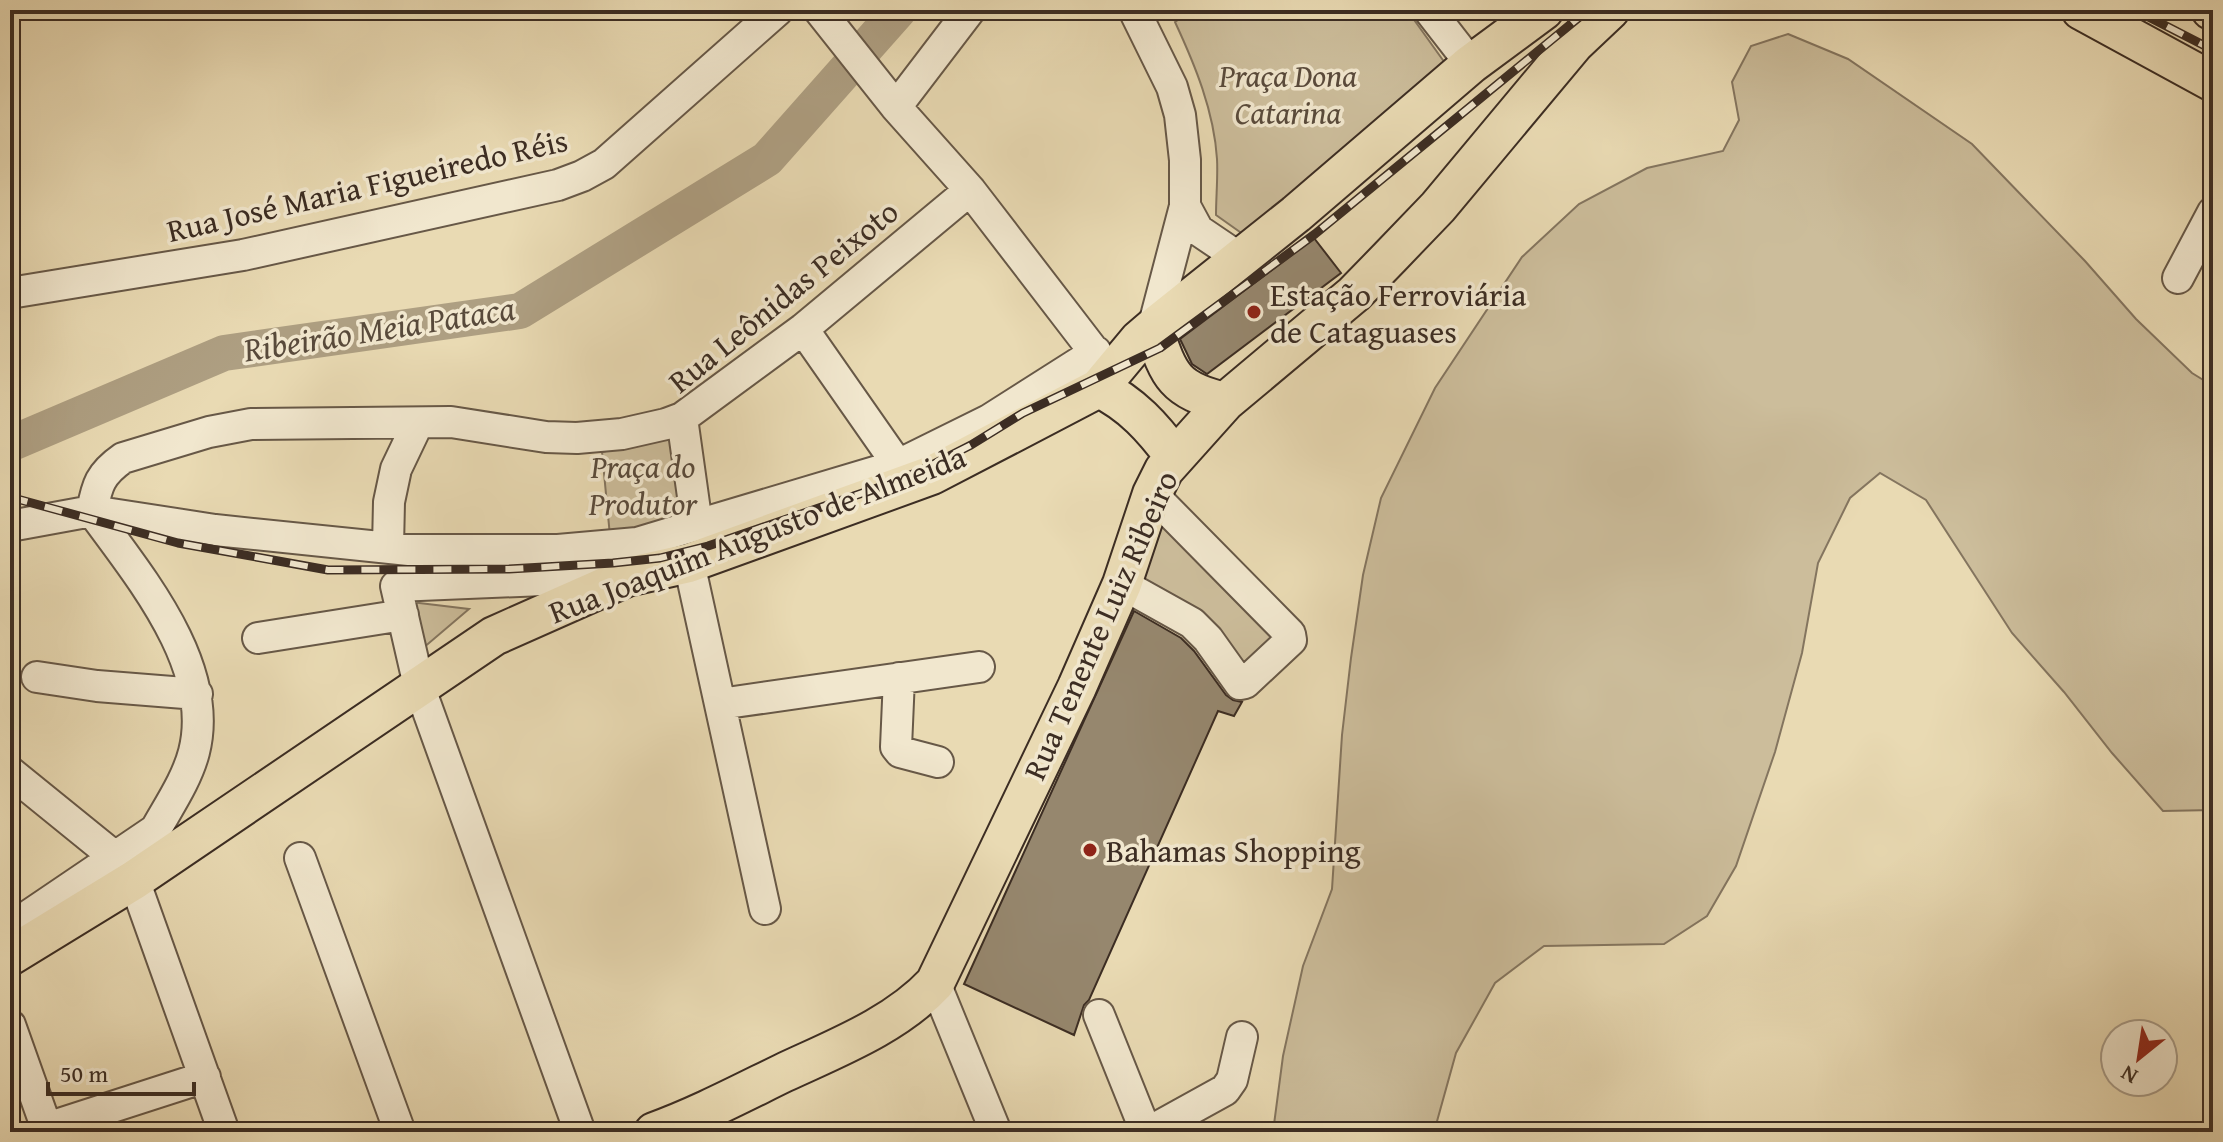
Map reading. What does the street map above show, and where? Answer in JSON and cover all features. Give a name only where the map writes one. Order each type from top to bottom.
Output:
[{"type":"main road","name":"Rua Joaquim Augusto de Almeida","points":[[10,956],[125,869],[494,636],[627,577],[689,563],[932,475],[1102,369],[1358,162],[1471,64],[1544,10]]},
{"type":"main road","name":"Rua Tenente Luiz Ribeiro","points":[[654,1132],[694,1125],[867,1033],[925,994],[935,983],[1077,687],[1122,584],[1152,494],[1174,456],[1225,402],[1354,294],[1438,207],[1574,44],[1610,10]]},
{"type":"main road","points":[[2081,10],[2213,82]]},
{"type":"main road","points":[[1153,328],[1168,369],[1179,385],[1199,396],[1225,402]]},
{"type":"main road","points":[[1151,425],[1139,392],[1139,372],[1153,328]]},
{"type":"main road","points":[[1102,369],[1126,404],[1151,425],[1174,456]]},
{"type":"street","name":"Rua José Maria Figueiredo Réis","points":[[10,293],[243,255],[558,185],[604,164],[778,10]]},
{"type":"street","points":[[10,526],[92,511],[215,530],[409,550],[558,550],[637,543],[898,465],[1102,369],[970,190],[887,96],[819,10]]},
{"type":"street","points":[[887,96],[970,10]]},
{"type":"street","points":[[1134,10],[1172,87],[1180,115],[1185,160],[1185,206],[1153,328]]},
{"type":"street","points":[[1429,10],[1471,64]]},
{"type":"street","name":"Rua Leônidas Peixoto","points":[[697,525],[682,418],[803,329],[970,190]]},
{"type":"street","points":[[1185,206],[1198,230],[1232,253],[1245,253]]},
{"type":"street","points":[[2178,278],[2213,212]]},
{"type":"street","points":[[803,329],[898,465]]},
{"type":"street","points":[[10,932],[31,914],[125,869],[156,829],[174,799],[194,753],[198,726],[197,694],[168,621],[92,511],[97,483],[111,467],[123,458],[209,432],[251,424],[451,422],[546,437],[577,438],[622,434],[682,418]]},
{"type":"street","points":[[388,547],[389,502],[396,469],[418,423]]},
{"type":"street","points":[[1122,584],[1192,623],[1208,639],[1240,684],[1245,683],[1291,640],[1290,634],[1152,494]]},
{"type":"street","points":[[689,563],[765,909]]},
{"type":"street","points":[[258,638],[399,600],[627,577]]},
{"type":"street","points":[[399,600],[419,686],[580,1132]]},
{"type":"street","points":[[720,704],[979,667]]},
{"type":"street","points":[[37,677],[97,686],[197,694]]},
{"type":"street","points":[[899,678],[896,747],[900,752],[938,762]]},
{"type":"street","points":[[10,772],[125,869],[224,1132]]},
{"type":"street","points":[[300,858],[400,1132]]},
{"type":"street","points":[[935,983],[996,1132]]},
{"type":"street","points":[[1099,1015],[1148,1132],[1225,1090],[1232,1080],[1242,1037]]},
{"type":"street","points":[[10,1025],[48,1130],[205,1077]]},
{"type":"green space","name":"Praça Dona Catarina","points":[[1192,10],[1407,10],[1445,63],[1247,237],[1216,215],[1217,159],[1212,123],[1196,72],[1175,22]]},
{"type":"green space","points":[[1788,34],[1848,59],[1972,144],[2085,261],[2136,319],[2192,373],[2213,386],[2213,810],[2163,811],[2012,633],[1926,500],[1880,473],[1850,498],[1818,563],[1802,653],[1775,752],[1736,866],[1707,916],[1664,944],[1544,946],[1495,983],[1456,1053],[1434,1132],[1273,1132],[1283,1056],[1303,966],[1332,889],[1342,735],[1351,658],[1363,575],[1381,498],[1435,388],[1522,257],[1579,204],[1647,168],[1723,151],[1739,120],[1732,82],[1751,46]]},
{"type":"green space","name":"Praça do Produtor","points":[[674,436],[687,518],[610,536],[602,452]]},
{"type":"green space","points":[[1166,517],[1280,641],[1246,674],[1132,585],[1149,545]]},
{"type":"green space","points":[[411,602],[469,609],[422,649]]},
{"type":"building","name":"Estação Ferroviária de Cataguases","points":[[1314,238],[1341,273],[1207,374],[1192,364],[1180,339]]},
{"type":"building","name":"Bahamas Shopping","points":[[1134,611],[1181,638],[1226,695],[1242,702],[1234,716],[1218,711],[1089,1000],[1084,1005],[1074,1035],[964,984]]},
{"type":"waterway","name":"Ribeirão Meia Pataca","points":[[10,444],[224,353],[520,311],[767,159],[899,10]]},
{"type":"railway","points":[[10,497],[178,543],[328,570],[509,569],[613,563],[660,558],[708,546],[918,472],[971,445],[1023,413],[1160,348],[1315,234],[1588,10]]},
{"type":"railway","points":[[2135,10],[2213,50]]},
{"type":"place","name":"Estação Ferroviária de Cataguases","points":[[1254,312]]},
{"type":"place","name":"Bahamas Shopping","points":[[1090,850]]}]
